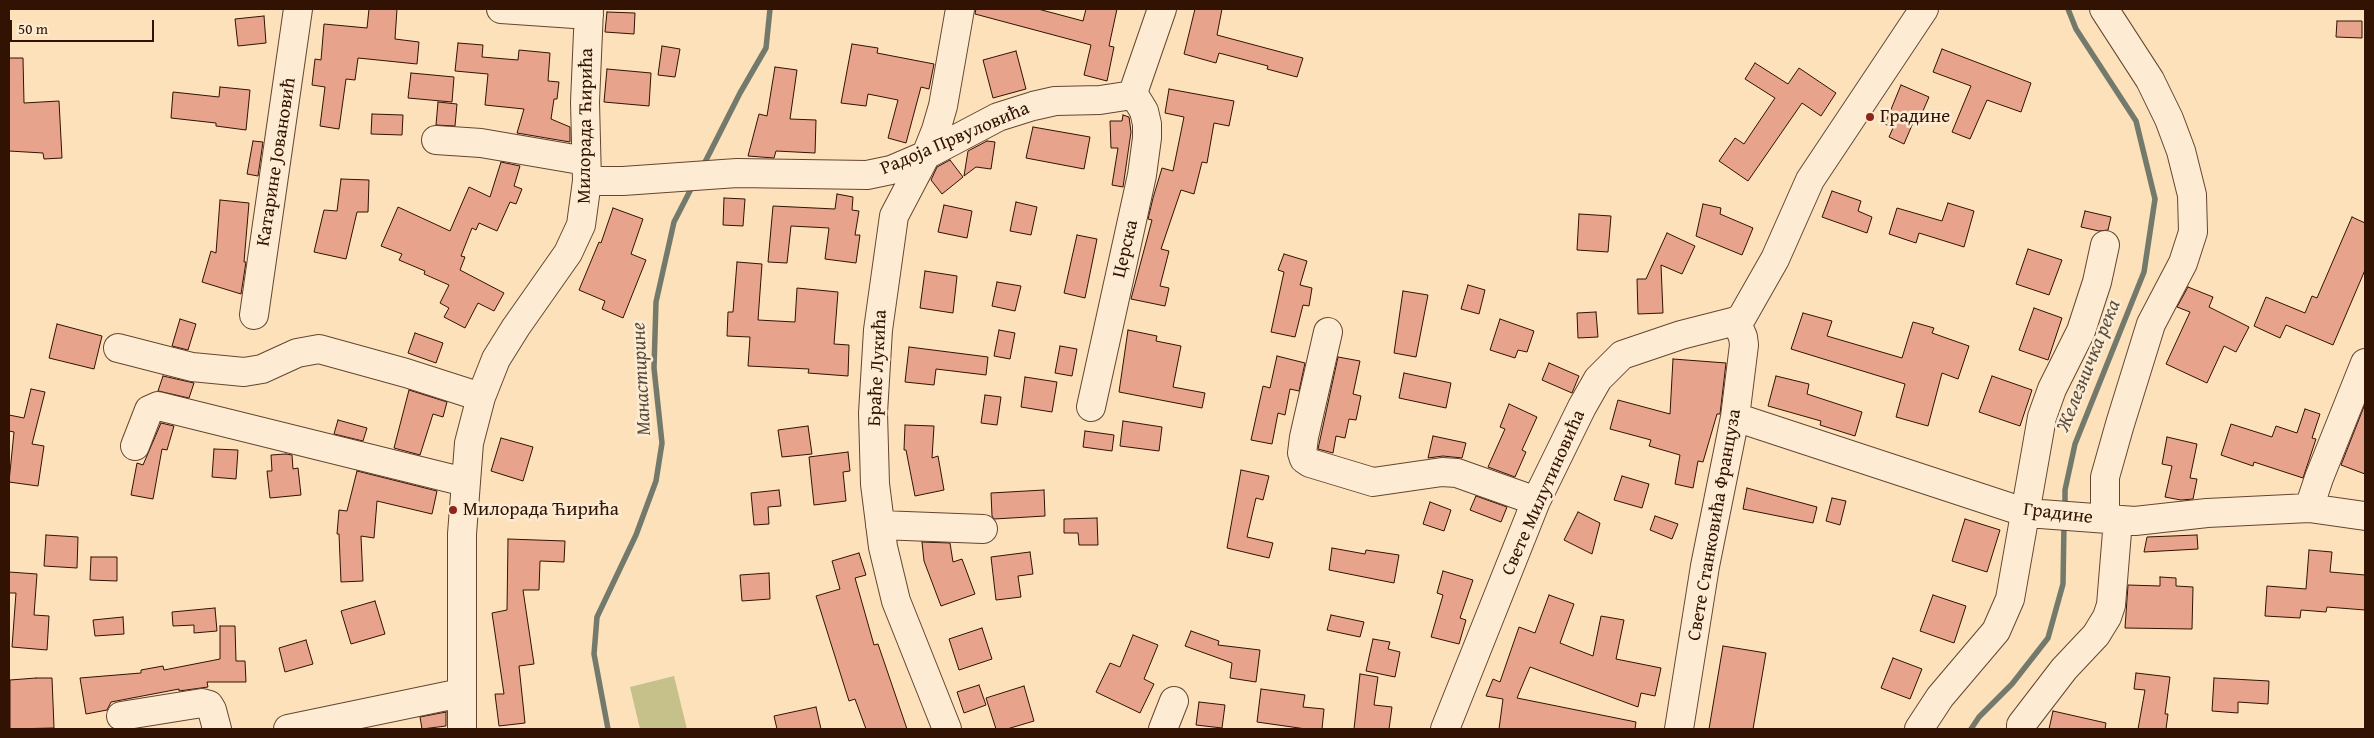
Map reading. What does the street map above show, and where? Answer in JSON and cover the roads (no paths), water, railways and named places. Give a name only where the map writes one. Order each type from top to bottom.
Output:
[{"type":"street","name":"Катарине Јовановић","points":[[254,315],[298,9]]},
{"type":"street","points":[[501,9],[589,12]]},
{"type":"street","name":"Браће Лукића","points":[[947,729],[896,601],[883,546],[876,484],[873,413],[878,330],[894,216],[926,155],[943,106],[960,9]]},
{"type":"street","points":[[1133,92],[1162,9]]},
{"type":"street","points":[[1736,321],[1747,310],[1775,260],[1810,180],[1924,9]]},
{"type":"street","points":[[2021,729],[2024,721],[2064,669],[2096,635],[2107,617],[2110,604],[2111,520],[2105,477],[2151,324],[2183,263],[2193,232],[2192,195],[2181,152],[2169,119],[2150,80],[2104,9]]},
{"type":"street","name":"Милорада Ћирића","points":[[462,729],[462,534],[469,443],[481,397],[496,359],[576,239],[585,208],[587,171],[585,102],[589,12]]},
{"type":"street","name":"Радоја Првуловића","points":[[436,140],[481,143],[587,171],[677,178],[718,174],[867,175],[891,170],[926,155],[998,117],[1055,101],[1100,100],[1126,96],[1133,92]]},
{"type":"street","name":"Церска","points":[[1090,407],[1144,166],[1147,124],[1144,111],[1133,92]]},
{"type":"street","name":"Радоја Првуловића","points":[[867,175],[880,183],[887,192],[894,216]]},
{"type":"street","points":[[1918,729],[1940,697],[1996,631],[2010,599],[2027,513],[2042,417],[2052,389],[2081,331],[2097,282],[2105,245]]},
{"type":"street","name":"Свете Станковића Француза","points":[[1679,729],[1706,566],[1735,417],[1744,345],[1736,321]]},
{"type":"street","name":"Свете Милутиновића","points":[[1445,729],[1536,501],[1582,407],[1598,379],[1622,355],[1657,342],[1736,321]]},
{"type":"street","points":[[1328,332],[1304,437],[1302,453],[1304,460],[1373,482],[1442,472],[1457,473],[1536,501]]},
{"type":"street","points":[[118,348],[192,367],[244,372],[262,369],[297,354],[319,349],[481,397]]},
{"type":"street","points":[[2309,508],[2365,363]]},
{"type":"street","points":[[135,446],[149,410],[158,406],[465,482]]},
{"type":"street","name":"Градине","points":[[1735,417],[2027,513],[2135,522],[2207,512],[2309,508],[2365,516]]},
{"type":"street","points":[[880,525],[983,529]]},
{"type":"street","points":[[288,729],[461,693]]},
{"type":"street","points":[[1163,729],[1174,701]]},
{"type":"street","points":[[120,716],[202,703],[209,705],[212,710],[217,729]]},
{"type":"waterway","name":"Манастирине","points":[[702,168],[740,93],[766,48],[770,9]]},
{"type":"waterway","name":"Железничка река","points":[[2065,510],[2065,490],[2075,444],[2144,272],[2155,199],[2136,121],[2076,29],[2068,9]]},
{"type":"waterway","name":"Манастирине","points":[[608,729],[594,654],[597,617],[636,535],[656,481],[662,443],[654,368],[656,302],[674,222],[693,185]]},
{"type":"waterway","name":"Железничка река","points":[[1971,729],[1979,717],[2012,684],[2048,638],[2063,584],[2064,524]]},
{"type":"place","name":"Градине","points":[[1870,117]]},
{"type":"place","name":"Милорада Ћирића","points":[[453,510]]}]
